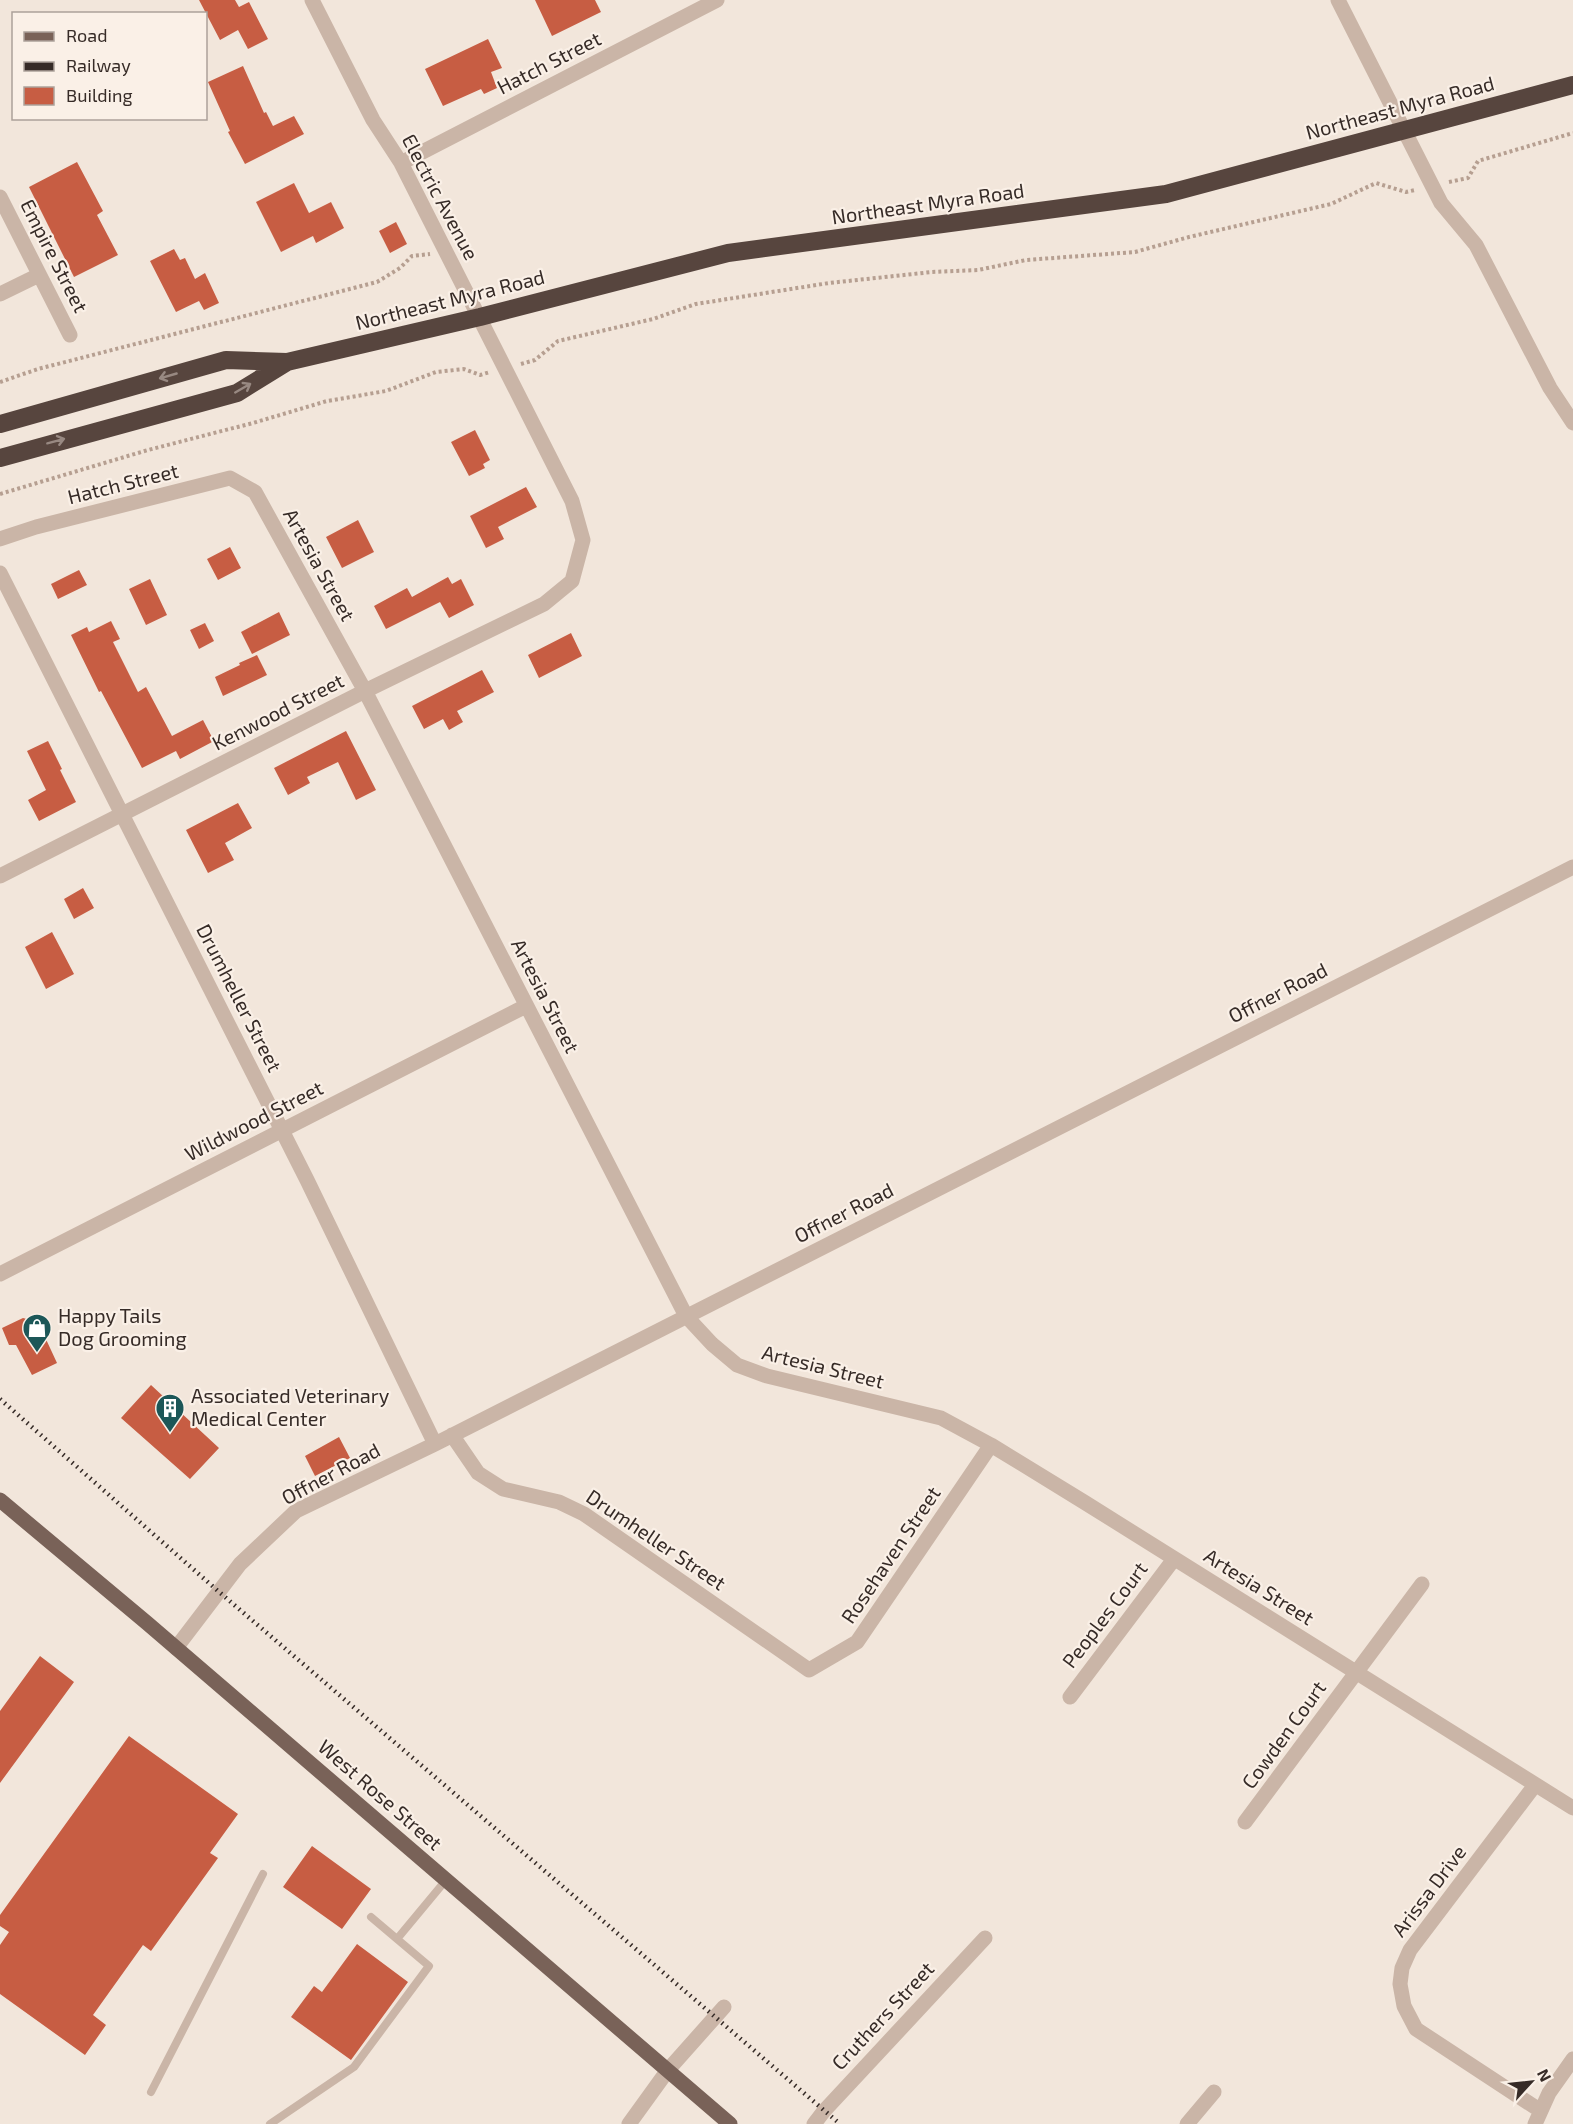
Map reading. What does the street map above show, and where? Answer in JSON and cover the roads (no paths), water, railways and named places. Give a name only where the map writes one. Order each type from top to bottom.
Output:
[{"type":"highway","name":"Northeast Myra Road","points":[[0,424],[226,360],[287,362],[480,317],[729,253],[1166,194],[1573,86]]},
{"type":"highway","name":"Northeast Myra Road","points":[[0,458],[237,393],[287,362]]},
{"type":"main road","name":"West Rose Street","points":[[0,1500],[176,1648],[730,2124]]},
{"type":"street","name":"Electric Avenue","points":[[312,0],[373,120],[401,163],[572,501],[583,540],[572,581]]},
{"type":"street","name":"Hatch Street","points":[[401,163],[717,0]]},
{"type":"street","points":[[1338,0],[1441,202],[1476,245],[1545,378],[1573,423]]},
{"type":"street","name":"Empire Street","points":[[0,196],[70,335]]},
{"type":"street","points":[[0,294],[39,275]]},
{"type":"street","name":"Hatch Street","points":[[0,539],[36,527],[230,478],[255,492]]},
{"type":"street","name":"Artesia Street","points":[[255,492],[365,691],[686,1316],[712,1344],[736,1365],[767,1376],[941,1418],[991,1445],[1573,1808]]},
{"type":"street","name":"Drumheller Street","points":[[0,573],[347,1260],[435,1444]]},
{"type":"street","name":"Kenwood Street","points":[[0,876],[365,691],[544,604],[572,581]]},
{"type":"street","name":"Offner Road","points":[[176,1648],[240,1564],[296,1511],[435,1444],[1573,867]]},
{"type":"street","name":"Wildwood Street","points":[[0,1274],[526,1006]]},
{"type":"street","name":"Drumheller Street","points":[[452,1435],[478,1473],[503,1489],[559,1502],[584,1514],[809,1670]]},
{"type":"street","name":"Rosehaven Street","points":[[809,1670],[857,1642],[991,1445]]},
{"type":"street","name":"Peoples Court","points":[[1070,1697],[1174,1559]]},
{"type":"street","name":"Cowden Court","points":[[1245,1822],[1422,1584]]},
{"type":"street","name":"Arissa Drive","points":[[1535,1785],[1410,1950],[1402,1968],[1400,1984],[1404,2006],[1416,2029],[1538,2117]]},
{"type":"street","name":"Cruthers Street","points":[[814,2124],[824,2110],[985,1938]]},
{"type":"street","points":[[629,2124],[668,2070],[724,2007]]},
{"type":"street","points":[[1538,2117],[1549,2093],[1573,2059]]},
{"type":"street","points":[[1187,2124],[1214,2092]]},
{"type":"lane","points":[[151,2092],[263,1874]]},
{"type":"lane","points":[[397,1939],[446,1880]]},
{"type":"lane","points":[[270,2124],[354,2067],[429,1966],[371,1917]]},
{"type":"railway","points":[[0,1399],[218,1591],[840,2124]]},
{"type":"place","name":"Happy Tails Dog Grooming","points":[[37,1354]]},
{"type":"place","name":"Associated Veterinary Medical Center","points":[[170,1434]]}]
